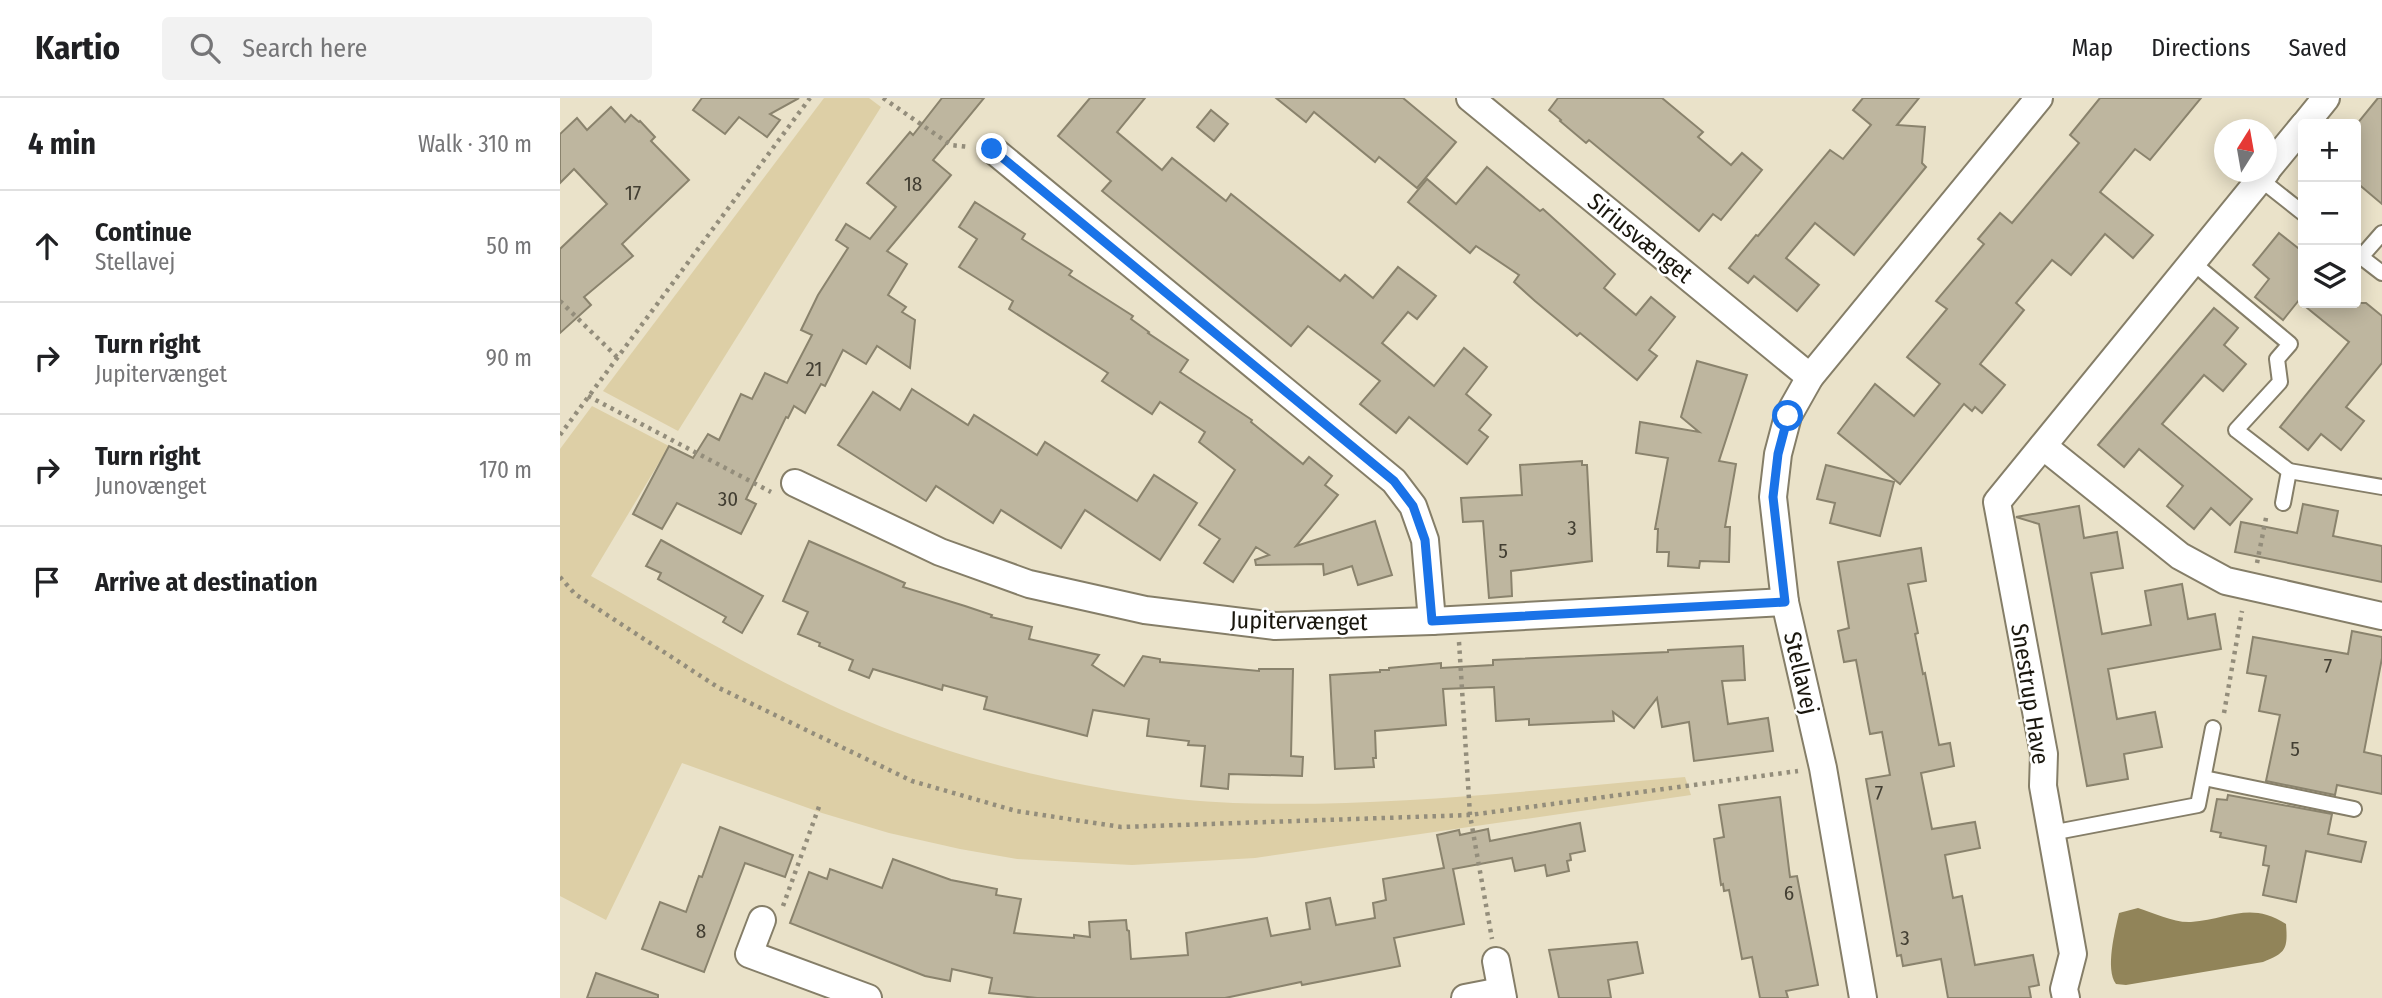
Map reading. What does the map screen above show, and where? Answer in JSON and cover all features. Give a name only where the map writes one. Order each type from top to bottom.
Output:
[{"type":"street","name":"Siriusvænget","points":[[1470,98],[1810,377]]},
{"type":"street","name":"Snestrup Have","points":[[2309,119],[2326,98]]},
{"type":"street","name":"Stellavej","points":[[1863,998],[1823,768],[1785,602],[1773,497],[1778,454],[1788,416],[1810,377],[2029,101]]},
{"type":"street","name":"Snestrup Have","points":[[2277,158],[2298,132]]},
{"type":"street","points":[[992,149],[1394,481],[1413,506],[1425,540],[1445,621]]},
{"type":"street","name":"Snestrup Have","points":[[2066,998],[2064,989],[2073,954],[2043,786],[2044,754],[1997,502],[2257,182]]},
{"type":"street","points":[[2043,446],[2180,556],[2226,581],[2382,616]]},
{"type":"street","name":"Jupitervænget","points":[[795,484],[940,552],[1029,583],[1145,610],[1275,626],[1445,621],[1785,602]]},
{"type":"street","points":[[762,920],[750,954],[868,998]]},
{"type":"street","points":[[1465,998],[1502,995],[1496,961]]},
{"type":"lane","points":[[2272,182],[2298,208]]},
{"type":"lane","points":[[2361,252],[2382,233]]},
{"type":"lane","points":[[2361,257],[2382,273]]},
{"type":"lane","points":[[2192,262],[2290,344],[2277,359],[2280,382],[2236,430],[2289,471],[2382,487]]},
{"type":"lane","points":[[2283,503],[2289,471]]},
{"type":"lane","points":[[2051,833],[2198,805],[2213,728]]},
{"type":"lane","points":[[2204,778],[2354,808]]},
{"type":"path","points":[[560,435],[810,98]]},
{"type":"path","points":[[883,98],[951,145],[992,149]]},
{"type":"path","points":[[560,301],[618,358]]},
{"type":"path","points":[[588,396],[778,496],[795,484]]},
{"type":"path","points":[[560,578],[575,594],[719,688],[912,781],[1016,811],[1121,827],[1470,814],[1823,768]]},
{"type":"path","points":[[1445,621],[1470,814],[1496,961]]},
{"type":"path","points":[[762,920],[782,909],[820,804]]},
{"type":"shaded area","points":[[824,98],[869,98],[881,107],[678,431],[603,391]]},
{"type":"shaded area","points":[[592,406],[669,446],[591,576],[795,688],[907,737],[1046,777],[1093,787],[1188,800],[1233,803],[1346,803],[1685,777],[1691,795],[1255,858],[1132,865],[1017,859],[889,833],[822,813],[682,763],[606,920],[560,896],[560,449]]},
{"type":"shaded area","points":[[2138,908],[2184,922],[2250,912],[2273,917],[2286,924],[2286,945],[2277,956],[2263,962],[2126,985],[2116,984],[2111,960],[2119,913]]},
{"type":"building","points":[[702,98],[799,98],[770,114],[780,120],[767,137],[739,117],[725,134],[693,110]]},
{"type":"building","points":[[942,98],[984,98],[933,160],[951,175],[887,251],[907,264],[888,295],[906,307],[902,312],[915,320],[910,368],[877,346],[866,364],[843,350],[825,386],[821,384],[805,413],[794,406],[788,418],[786,417],[746,499],[756,504],[741,534],[677,503],[662,529],[633,514],[669,446],[693,458],[708,434],[719,440],[741,394],[752,399],[765,373],[787,383],[812,335],[801,330],[818,295],[848,248],[836,240],[846,224],[870,239],[896,207],[867,183],[910,132],[913,135]]},
{"type":"building","points":[[1090,98],[1145,98],[1117,132],[1162,170],[1172,158],[1226,201],[1231,194],[1340,281],[1345,275],[1373,298],[1398,267],[1436,296],[1417,319],[1408,312],[1382,343],[1434,386],[1464,348],[1487,367],[1466,394],[1491,415],[1479,430],[1488,437],[1467,464],[1409,417],[1396,433],[1360,404],[1380,381],[1308,326],[1291,346],[1102,191],[1111,181],[1058,136]]},
{"type":"building","points":[[1276,98],[1403,98],[1456,142],[1417,188],[1379,157],[1375,162],[1314,112],[1306,122]]},
{"type":"building","points":[[1558,98],[1662,98],[1703,132],[1698,137],[1731,165],[1742,153],[1762,170],[1721,220],[1713,214],[1699,231],[1589,140],[1586,143],[1560,121],[1549,110]]},
{"type":"building","points":[[1863,98],[1919,98],[1897,125],[1925,127],[1922,163],[1926,167],[1854,255],[1815,223],[1786,258],[1819,285],[1797,311],[1754,276],[1748,283],[1729,268],[1830,150],[1843,159],[1871,125],[1853,110]]},
{"type":"building","points":[[2100,98],[2201,98],[2150,160],[2135,149],[2100,192],[2153,235],[2133,258],[2105,234],[2071,275],[2052,260],[2016,303],[2024,310],[1980,364],[2005,385],[1982,413],[1975,407],[1972,411],[1964,404],[1900,484],[1838,433],[1875,384],[1914,416],[1940,384],[1907,357],[1947,309],[1936,301],[1984,244],[1978,239],[2000,213],[2012,223],[2079,143],[2070,135]]},
{"type":"building","points":[[2378,98],[2382,98],[2382,204],[2361,186],[2361,119]]},
{"type":"building","points":[[611,107],[625,122],[631,115],[640,121],[655,137],[651,141],[689,180],[622,244],[633,256],[584,297],[591,305],[560,333],[560,249],[607,204],[574,169],[560,183],[560,134],[577,118],[587,130]]},
{"type":"building","points":[[1211,110],[1228,124],[1214,141],[1197,127]]},
{"type":"building","points":[[1487,167],[1540,211],[1543,209],[1615,274],[1604,288],[1636,315],[1651,297],[1675,317],[1649,350],[1657,356],[1637,380],[1580,333],[1577,336],[1535,301],[1514,282],[1519,275],[1476,246],[1470,253],[1408,202],[1427,179],[1456,204]]},
{"type":"building","points":[[975,202],[1025,234],[1022,239],[1072,271],[1069,275],[1133,316],[1131,319],[1148,333],[1188,360],[1180,372],[1252,420],[1251,422],[1303,464],[1309,457],[1332,476],[1325,485],[1338,495],[1296,546],[1375,521],[1392,575],[1358,585],[1352,566],[1324,575],[1323,564],[1256,565],[1255,560],[1269,555],[1256,547],[1233,582],[1204,563],[1220,539],[1199,525],[1235,470],[1199,442],[1205,432],[1160,402],[1152,414],[1102,381],[1108,373],[1009,309],[1013,301],[959,267],[977,239],[959,227]]},
{"type":"building","points":[[2279,233],[2298,248],[2298,301],[2283,320],[2255,297],[2269,279],[2253,265]]},
{"type":"building","points":[[2361,303],[2366,303],[2382,316],[2382,363],[2346,407],[2364,421],[2341,450],[2321,434],[2308,450],[2280,427],[2349,342],[2307,308],[2361,308]]},
{"type":"building","points":[[2214,308],[2238,328],[2224,345],[2246,364],[2223,391],[2204,375],[2162,424],[2252,499],[2230,525],[2211,508],[2194,529],[2167,506],[2183,486],[2139,449],[2124,467],[2098,445]]},
{"type":"building","points":[[1697,361],[1747,375],[1719,461],[1736,464],[1725,527],[1730,527],[1729,562],[1700,561],[1699,568],[1668,566],[1669,552],[1657,552],[1658,529],[1655,529],[1668,458],[1636,453],[1640,422],[1699,432],[1681,417]]},
{"type":"building","points":[[912,389],[968,425],[974,415],[1037,455],[1045,442],[1137,501],[1154,475],[1197,503],[1160,560],[1085,510],[1061,548],[1001,510],[993,523],[936,486],[926,501],[838,445],[873,392],[900,410]]},
{"type":"building","points":[[1582,461],[1582,465],[1587,465],[1592,561],[1511,571],[1512,596],[1489,598],[1483,521],[1463,522],[1461,498],[1522,495],[1520,465]]},
{"type":"building","points":[[1826,465],[1894,482],[1880,536],[1830,523],[1835,503],[1817,499]]},
{"type":"building","points":[[2303,504],[2338,511],[2333,536],[2382,546],[2382,582],[2235,552],[2241,522],[2297,533]]},
{"type":"building","points":[[2079,506],[2084,538],[2117,532],[2123,568],[2091,573],[2102,634],[2151,625],[2145,591],[2182,584],[2188,619],[2215,614],[2221,649],[2108,669],[2117,719],[2155,712],[2162,747],[2124,754],[2128,779],[2087,786],[2039,524],[2016,517]]},
{"type":"building","points":[[661,540],[763,596],[742,633],[723,622],[726,617],[658,579],[661,573],[646,566]]},
{"type":"building","points":[[809,541],[905,583],[903,587],[992,615],[991,617],[1032,627],[1029,639],[1099,655],[1092,665],[1124,686],[1143,656],[1160,659],[1160,662],[1259,671],[1293,669],[1291,756],[1303,757],[1302,776],[1229,774],[1228,789],[1201,786],[1205,746],[1188,745],[1189,741],[1147,736],[1149,719],[1093,710],[1087,736],[984,709],[987,697],[943,685],[942,690],[873,669],[869,678],[849,670],[853,660],[798,634],[808,612],[783,601]]},
{"type":"building","points":[[1921,548],[1926,581],[1908,584],[1918,633],[1915,634],[1939,745],[1950,743],[1954,766],[1921,773],[1932,829],[1975,822],[1980,848],[1945,855],[1953,898],[1962,896],[1975,965],[2033,955],[2039,985],[2029,987],[2031,998],[1948,998],[1941,959],[1903,966],[1901,955],[1897,956],[1866,779],[1890,775],[1882,732],[1870,734],[1856,660],[1844,662],[1838,631],[1849,628],[1838,562]]},
{"type":"building","points":[[2352,631],[2382,637],[2382,658],[2364,752],[2382,756],[2382,794],[2337,785],[2335,795],[2266,781],[2280,715],[2259,711],[2266,676],[2247,673],[2253,637],[2348,654]]},
{"type":"building","points":[[1743,646],[1745,680],[1722,681],[1728,724],[1768,718],[1773,751],[1694,761],[1689,722],[1662,727],[1657,698],[1634,728],[1613,712],[1614,721],[1529,725],[1529,719],[1496,721],[1494,687],[1443,689],[1446,725],[1375,731],[1374,767],[1335,769],[1330,675],[1380,672],[1389,668],[1441,663],[1441,668],[1493,665],[1493,660]]},
{"type":"building","points":[[2228,795],[2332,814],[2328,834],[2366,842],[2361,862],[2306,851],[2296,902],[2263,895],[2269,866],[2263,865],[2266,846],[2220,837],[2221,833],[2211,831],[2217,799],[2227,800]]},
{"type":"building","points":[[1780,797],[1790,877],[1797,876],[1818,985],[1786,991],[1788,998],[1760,998],[1752,957],[1742,959],[1729,890],[1724,891],[1723,884],[1721,885],[1714,839],[1724,837],[1719,805]]},
{"type":"building","points":[[1580,823],[1585,851],[1570,854],[1571,860],[1567,861],[1569,871],[1547,876],[1545,865],[1515,871],[1512,858],[1453,869],[1464,924],[1394,938],[1400,966],[1225,998],[1037,998],[989,993],[992,978],[952,969],[950,981],[925,976],[790,923],[809,872],[827,879],[830,869],[882,888],[893,859],[951,880],[997,889],[996,895],[1021,899],[1014,933],[1090,937],[1089,922],[1126,920],[1131,959],[1188,955],[1186,933],[1267,918],[1271,936],[1310,929],[1306,903],[1330,898],[1336,925],[1375,918],[1373,903],[1386,900],[1383,879],[1444,868],[1437,835],[1459,830],[1460,835],[1488,829],[1490,841]]},
{"type":"building","points":[[720,827],[793,855],[785,877],[745,863],[704,972],[642,949],[660,902],[686,912]]},
{"type":"building","points":[[1637,942],[1643,973],[1608,980],[1611,998],[1559,998],[1549,950]]},
{"type":"building","points":[[596,973],[658,995],[658,998],[587,998]]},
{"type":"route","points":[[992,149],[1394,481],[1413,506],[1425,540],[1432,621],[1785,602],[1773,497],[1778,454],[1788,416]]}]
